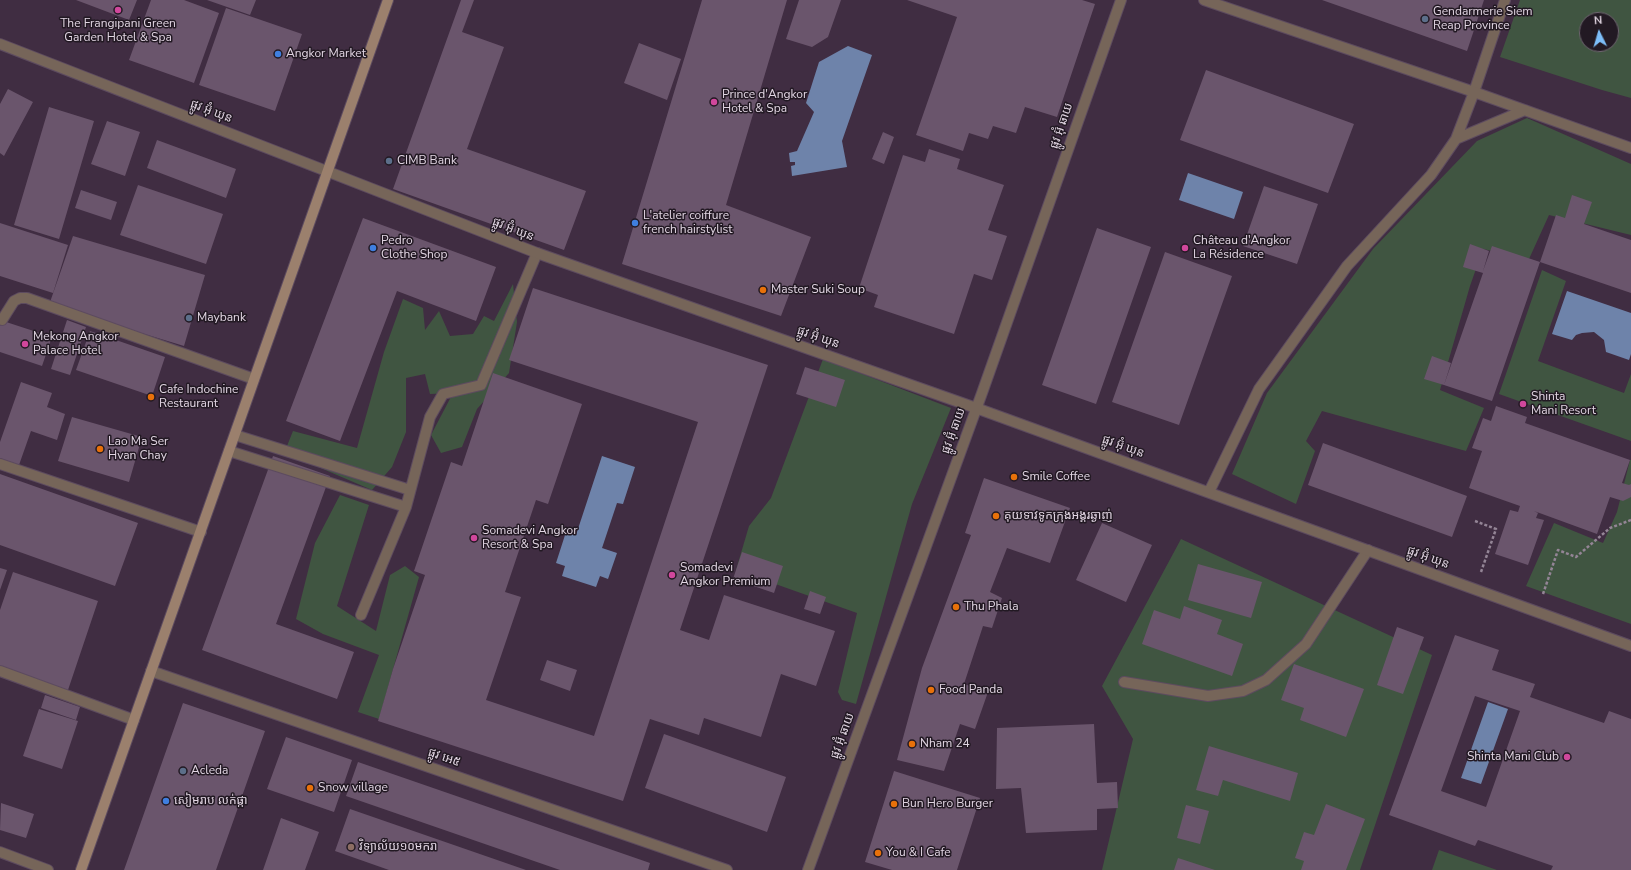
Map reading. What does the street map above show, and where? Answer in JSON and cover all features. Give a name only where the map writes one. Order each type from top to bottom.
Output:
[{"type":"main road","points":[[81,870],[388,0]]},
{"type":"street","name":"ផ្លូវ អ៊ុំ ឆាយ","points":[[808,870],[976,408],[1121,0]]},
{"type":"street","points":[[1204,0],[1474,92],[1631,148]]},
{"type":"street","points":[[1209,492],[1259,389],[1347,266],[1431,175],[1456,139],[1474,92],[1505,0]]},
{"type":"street","name":"ផ្លូវ អ៊ុំ ឃុន","points":[[0,44],[536,253],[976,408],[1631,646]]},
{"type":"street","points":[[1456,139],[1525,110]]},
{"type":"street","points":[[361,615],[406,507],[430,417],[443,394],[481,386],[536,253]]},
{"type":"street","points":[[2,320],[14,301],[20,298],[27,298],[254,379]]},
{"type":"street","points":[[235,435],[410,490]]},
{"type":"street","points":[[229,451],[406,507]]},
{"type":"street","points":[[0,464],[201,532]]},
{"type":"street","points":[[1124,682],[1208,696],[1243,691],[1266,680],[1306,644],[1368,550]]},
{"type":"street","points":[[0,671],[134,720]]},
{"type":"street","name":"ផ្លូវ អេ៥","points":[[152,671],[727,870]]},
{"type":"street","points":[[0,852],[48,870]]},
{"type":"path","points":[[1541,600],[1558,550],[1576,557],[1610,528],[1631,520]]},
{"type":"path","points":[[1475,521],[1496,529],[1479,578]]},
{"type":"green space","points":[[1520,0],[1631,0],[1631,98],[1500,57]]},
{"type":"green space","points":[[1527,118],[1631,164],[1631,235],[1549,215],[1529,259],[1483,249],[1470,286],[1440,390],[1484,408],[1466,451],[1322,411],[1306,441],[1315,451],[1296,504],[1232,474],[1267,393],[1373,249],[1477,141]]},
{"type":"green space","points":[[1542,270],[1566,281],[1538,361],[1624,393],[1631,374],[1631,441],[1499,394]]},
{"type":"green space","points":[[513,284],[517,322],[509,373],[477,409],[462,447],[441,453],[431,435],[453,393],[430,394],[425,374],[406,378],[406,432],[392,467],[372,490],[288,454],[287,446],[293,431],[357,448],[384,352],[403,299],[423,308],[425,330],[439,311],[450,336],[473,334],[484,316],[494,321]]},
{"type":"green space","points":[[823,359],[951,408],[912,504],[856,704],[842,700],[838,692],[857,613],[736,570],[749,526],[771,498]]},
{"type":"green space","points":[[1630,460],[1631,624],[1526,586],[1554,523],[1603,543],[1617,512]]},
{"type":"green space","points":[[340,495],[369,505],[337,606],[376,631],[390,575],[405,566],[419,577],[379,719],[358,712],[379,655],[323,634],[296,619],[315,543]]},
{"type":"green space","points":[[1181,539],[1432,655],[1360,870],[1102,870],[1133,739],[1102,686]]},
{"type":"green space","points":[[1439,850],[1497,870],[1432,870]]},
{"type":"water","points":[[848,46],[872,55],[842,141],[847,167],[792,176],[791,166],[795,165],[795,162],[790,162],[789,153],[797,151],[814,112],[806,103],[819,62]]},
{"type":"water","points":[[1188,173],[1243,192],[1234,219],[1179,200]]},
{"type":"water","points":[[1567,291],[1631,313],[1631,354],[1629,360],[1606,352],[1604,340],[1594,332],[1576,335],[1572,340],[1552,334]]},
{"type":"water","points":[[602,456],[635,467],[623,504],[617,503],[602,548],[617,553],[608,579],[600,576],[596,587],[562,576],[565,566],[556,563],[566,532],[576,535]]},
{"type":"water","points":[[1488,702],[1508,709],[1481,784],[1461,778]]},
{"type":"building","name":"The Frangipani Green Garden Hotel & Spa","points":[[76,0],[137,0],[129,20]]},
{"type":"building","points":[[151,0],[184,0],[219,13],[194,83],[129,60]]},
{"type":"building","points":[[207,0],[256,0],[250,15]]},
{"type":"building","points":[[461,0],[474,0],[462,32],[504,47],[467,149],[586,191],[564,250],[393,189]]},
{"type":"building","name":"Prince d'Angkor Hotel & Spa","points":[[702,0],[787,0],[726,205],[811,237],[781,316],[622,264]]},
{"type":"building","points":[[799,0],[841,0],[828,37],[812,47],[786,39]]},
{"type":"building","points":[[907,0],[1082,0],[1095,4],[1057,117],[1025,107],[1016,133],[993,126],[988,139],[969,133],[963,151],[916,135],[957,17]]},
{"type":"building","points":[[1322,0],[1484,0],[1467,51]]},
{"type":"building","points":[[226,8],[302,34],[275,111],[199,85]]},
{"type":"building","points":[[639,43],[681,59],[667,100],[624,83]]},
{"type":"building","points":[[1206,70],[1354,124],[1328,193],[1180,140]]},
{"type":"building","points":[[8,89],[33,102],[4,156],[0,153],[0,104]]},
{"type":"building","points":[[49,107],[94,121],[59,239],[14,225]]},
{"type":"building","points":[[107,121],[140,132],[125,176],[91,164]]},
{"type":"building","points":[[883,132],[894,137],[884,164],[872,159]]},
{"type":"building","points":[[157,140],[236,169],[226,198],[147,168]]},
{"type":"building","points":[[929,149],[960,159],[957,169],[1004,185],[988,230],[1007,236],[992,280],[974,274],[954,334],[874,307],[878,295],[859,288],[903,155],[925,162]]},
{"type":"building","points":[[138,185],[223,214],[206,264],[120,235]]},
{"type":"building","points":[[1264,186],[1318,204],[1297,264],[1243,246]]},
{"type":"building","points":[[81,190],[117,202],[111,220],[75,208]]},
{"type":"building","points":[[1572,195],[1592,202],[1584,224],[1631,240],[1631,293],[1540,262],[1556,215],[1565,218]]},
{"type":"building","points":[[363,218],[496,267],[476,321],[397,291],[340,441],[286,421]]},
{"type":"building","points":[[0,223],[68,245],[53,293],[0,276]]},
{"type":"building","points":[[1097,228],[1151,247],[1096,404],[1042,385]]},
{"type":"building","points":[[73,236],[205,275],[184,346],[49,305]]},
{"type":"building","points":[[1470,244],[1489,251],[1483,271],[1492,246],[1540,262],[1492,401],[1444,385],[1483,273],[1463,267]]},
{"type":"building","points":[[1165,252],[1232,276],[1179,425],[1112,402]]},
{"type":"building","points":[[533,288],[768,365],[680,630],[709,640],[724,595],[835,631],[816,686],[781,674],[761,737],[704,718],[699,735],[650,719],[623,801],[378,721],[393,669],[425,575],[414,571],[451,462],[462,466],[493,373],[582,404],[548,504],[536,500],[505,592],[521,597],[486,700],[594,736],[698,422],[509,360]]},
{"type":"building","name":"Mekong Angkor Palace Hotel","points":[[0,320],[52,337],[42,366],[0,352]]},
{"type":"building","points":[[67,320],[86,327],[70,375],[51,369]]},
{"type":"building","points":[[90,331],[165,357],[152,396],[76,370]]},
{"type":"building","points":[[1432,356],[1451,363],[1444,385],[1424,379]]},
{"type":"building","points":[[805,367],[845,380],[836,407],[796,394]]},
{"type":"building","points":[[21,382],[52,393],[47,407],[65,414],[57,440],[31,431],[19,465],[0,458],[0,442]]},
{"type":"building","points":[[1496,406],[1527,417],[1525,423],[1630,460],[1622,483],[1629,485],[1631,484],[1631,497],[1623,501],[1610,497],[1597,534],[1534,511],[1538,513],[1536,518],[1544,520],[1528,565],[1495,554],[1510,510],[1518,512],[1520,506],[1469,488],[1482,451],[1472,448],[1483,418],[1491,421]]},
{"type":"building","name":"Lao Ma Ser Hvan Chay","points":[[72,417],[142,437],[129,482],[58,461]]},
{"type":"building","points":[[1323,443],[1467,496],[1452,537],[1308,485]]},
{"type":"building","points":[[273,456],[330,476],[276,624],[354,652],[337,699],[202,650]]},
{"type":"building","points":[[0,474],[138,523],[115,586],[0,545]]},
{"type":"building","points":[[984,478],[1070,508],[1050,563],[1007,548],[990,592],[1002,598],[992,628],[983,626],[964,684],[988,692],[975,729],[960,724],[944,771],[897,760],[922,668],[971,535],[965,533]]},
{"type":"building","points":[[1102,523],[1152,545],[1126,602],[1076,580]]},
{"type":"building","points":[[742,552],[783,566],[774,593],[733,579]]},
{"type":"building","points":[[1198,564],[1262,582],[1251,618],[1188,600]]},
{"type":"building","points":[[0,568],[7,570],[0,590]]},
{"type":"building","points":[[13,572],[98,601],[68,690],[0,667],[0,610]]},
{"type":"building","points":[[810,591],[826,597],[820,614],[804,609]]},
{"type":"building","points":[[1184,606],[1222,620],[1217,634],[1243,644],[1232,676],[1142,644],[1154,610],[1180,619]]},
{"type":"building","points":[[1397,627],[1424,637],[1403,694],[1377,685]]},
{"type":"building","name":"Shinta Mani Club","points":[[1455,635],[1499,650],[1492,670],[1535,684],[1530,697],[1604,723],[1609,711],[1631,719],[1631,870],[1551,870],[1553,866],[1478,840],[1475,846],[1389,815]],"holes":[[[1475,696],[1520,711],[1486,807],[1441,791]]]},
{"type":"building","points":[[547,660],[577,670],[570,691],[540,680]]},
{"type":"building","points":[[1294,664],[1364,689],[1346,737],[1300,720],[1304,708],[1281,700]]},
{"type":"building","points":[[45,695],[80,707],[76,720],[41,708]]},
{"type":"building","points":[[183,703],[265,731],[216,870],[124,870]]},
{"type":"building","points":[[39,709],[78,721],[62,769],[23,756]]},
{"type":"building","points":[[1094,724],[1097,783],[1117,782],[1118,808],[1097,809],[1097,830],[1026,833],[1021,788],[996,789],[997,728]]},
{"type":"building","points":[[664,734],[786,777],[767,832],[645,788]]},
{"type":"building","points":[[286,737],[352,760],[334,812],[267,789]]},
{"type":"building","points":[[1209,746],[1298,773],[1290,801],[1223,780],[1218,796],[1196,790]]},
{"type":"building","points":[[358,762],[650,863],[648,870],[560,870],[346,796]]},
{"type":"building","points":[[894,771],[980,798],[957,870],[892,870],[865,862]]},
{"type":"building","points":[[1,803],[34,814],[26,838],[0,830]]},
{"type":"building","points":[[1326,804],[1365,819],[1346,870],[1301,870],[1304,861],[1295,858],[1304,832],[1314,835]]},
{"type":"building","points":[[1186,805],[1209,811],[1200,844],[1177,838]]},
{"type":"building","points":[[350,809],[526,870],[389,870],[335,851]]},
{"type":"building","points":[[281,818],[319,832],[305,870],[263,870]]},
{"type":"building","points":[[1178,858],[1215,870],[1174,870]]},
{"type":"place","name":"The Frangipani Green Garden Hotel & Spa","points":[[118,10]]},
{"type":"place","name":"Gendarmerie Siem Reap Province","points":[[1425,19]]},
{"type":"place","name":"Angkor Market","points":[[278,54]]},
{"type":"place","name":"Prince d'Angkor Hotel & Spa","points":[[714,102]]},
{"type":"place","name":"CIMB Bank","points":[[389,161]]},
{"type":"place","name":"L'atelier coiffure french hairstylist","points":[[635,223]]},
{"type":"place","name":"Pedro Clothe Shop","points":[[373,248]]},
{"type":"place","name":"Château d'Angkor La Résidence","points":[[1185,248]]},
{"type":"place","name":"Master Suki Soup","points":[[763,290]]},
{"type":"place","name":"Maybank","points":[[189,318]]},
{"type":"place","name":"Mekong Angkor Palace Hotel","points":[[25,344]]},
{"type":"place","name":"Cafe Indochine Restaurant","points":[[151,397]]},
{"type":"place","name":"Shinta Mani Resort","points":[[1523,404]]},
{"type":"place","name":"Lao Ma Ser Hvan Chay","points":[[100,449]]},
{"type":"place","name":"Smile Coffee","points":[[1014,477]]},
{"type":"place","name":"គុយទាវទូកក្រុងអង្គរឆ្ងាញ់","points":[[996,516]]},
{"type":"place","name":"Somadevi Angkor Resort & Spa","points":[[474,538]]},
{"type":"place","name":"Somadevi Angkor Premium","points":[[672,575]]},
{"type":"place","name":"Thu Phala","points":[[956,607]]},
{"type":"place","name":"Food Panda","points":[[931,690]]},
{"type":"place","name":"Nham 24","points":[[912,744]]},
{"type":"place","name":"Shinta Mani Club","points":[[1567,757]]},
{"type":"place","name":"Acleda","points":[[183,771]]},
{"type":"place","name":"Snow village","points":[[310,788]]},
{"type":"place","name":"សៀមរាប លក់ផ្កា","points":[[166,801]]},
{"type":"place","name":"Bun Hero Burger","points":[[894,804]]},
{"type":"place","name":"វិទ្យាល័យ១០មករា","points":[[351,847]]},
{"type":"place","name":"You & I Cafe","points":[[878,853]]}]
